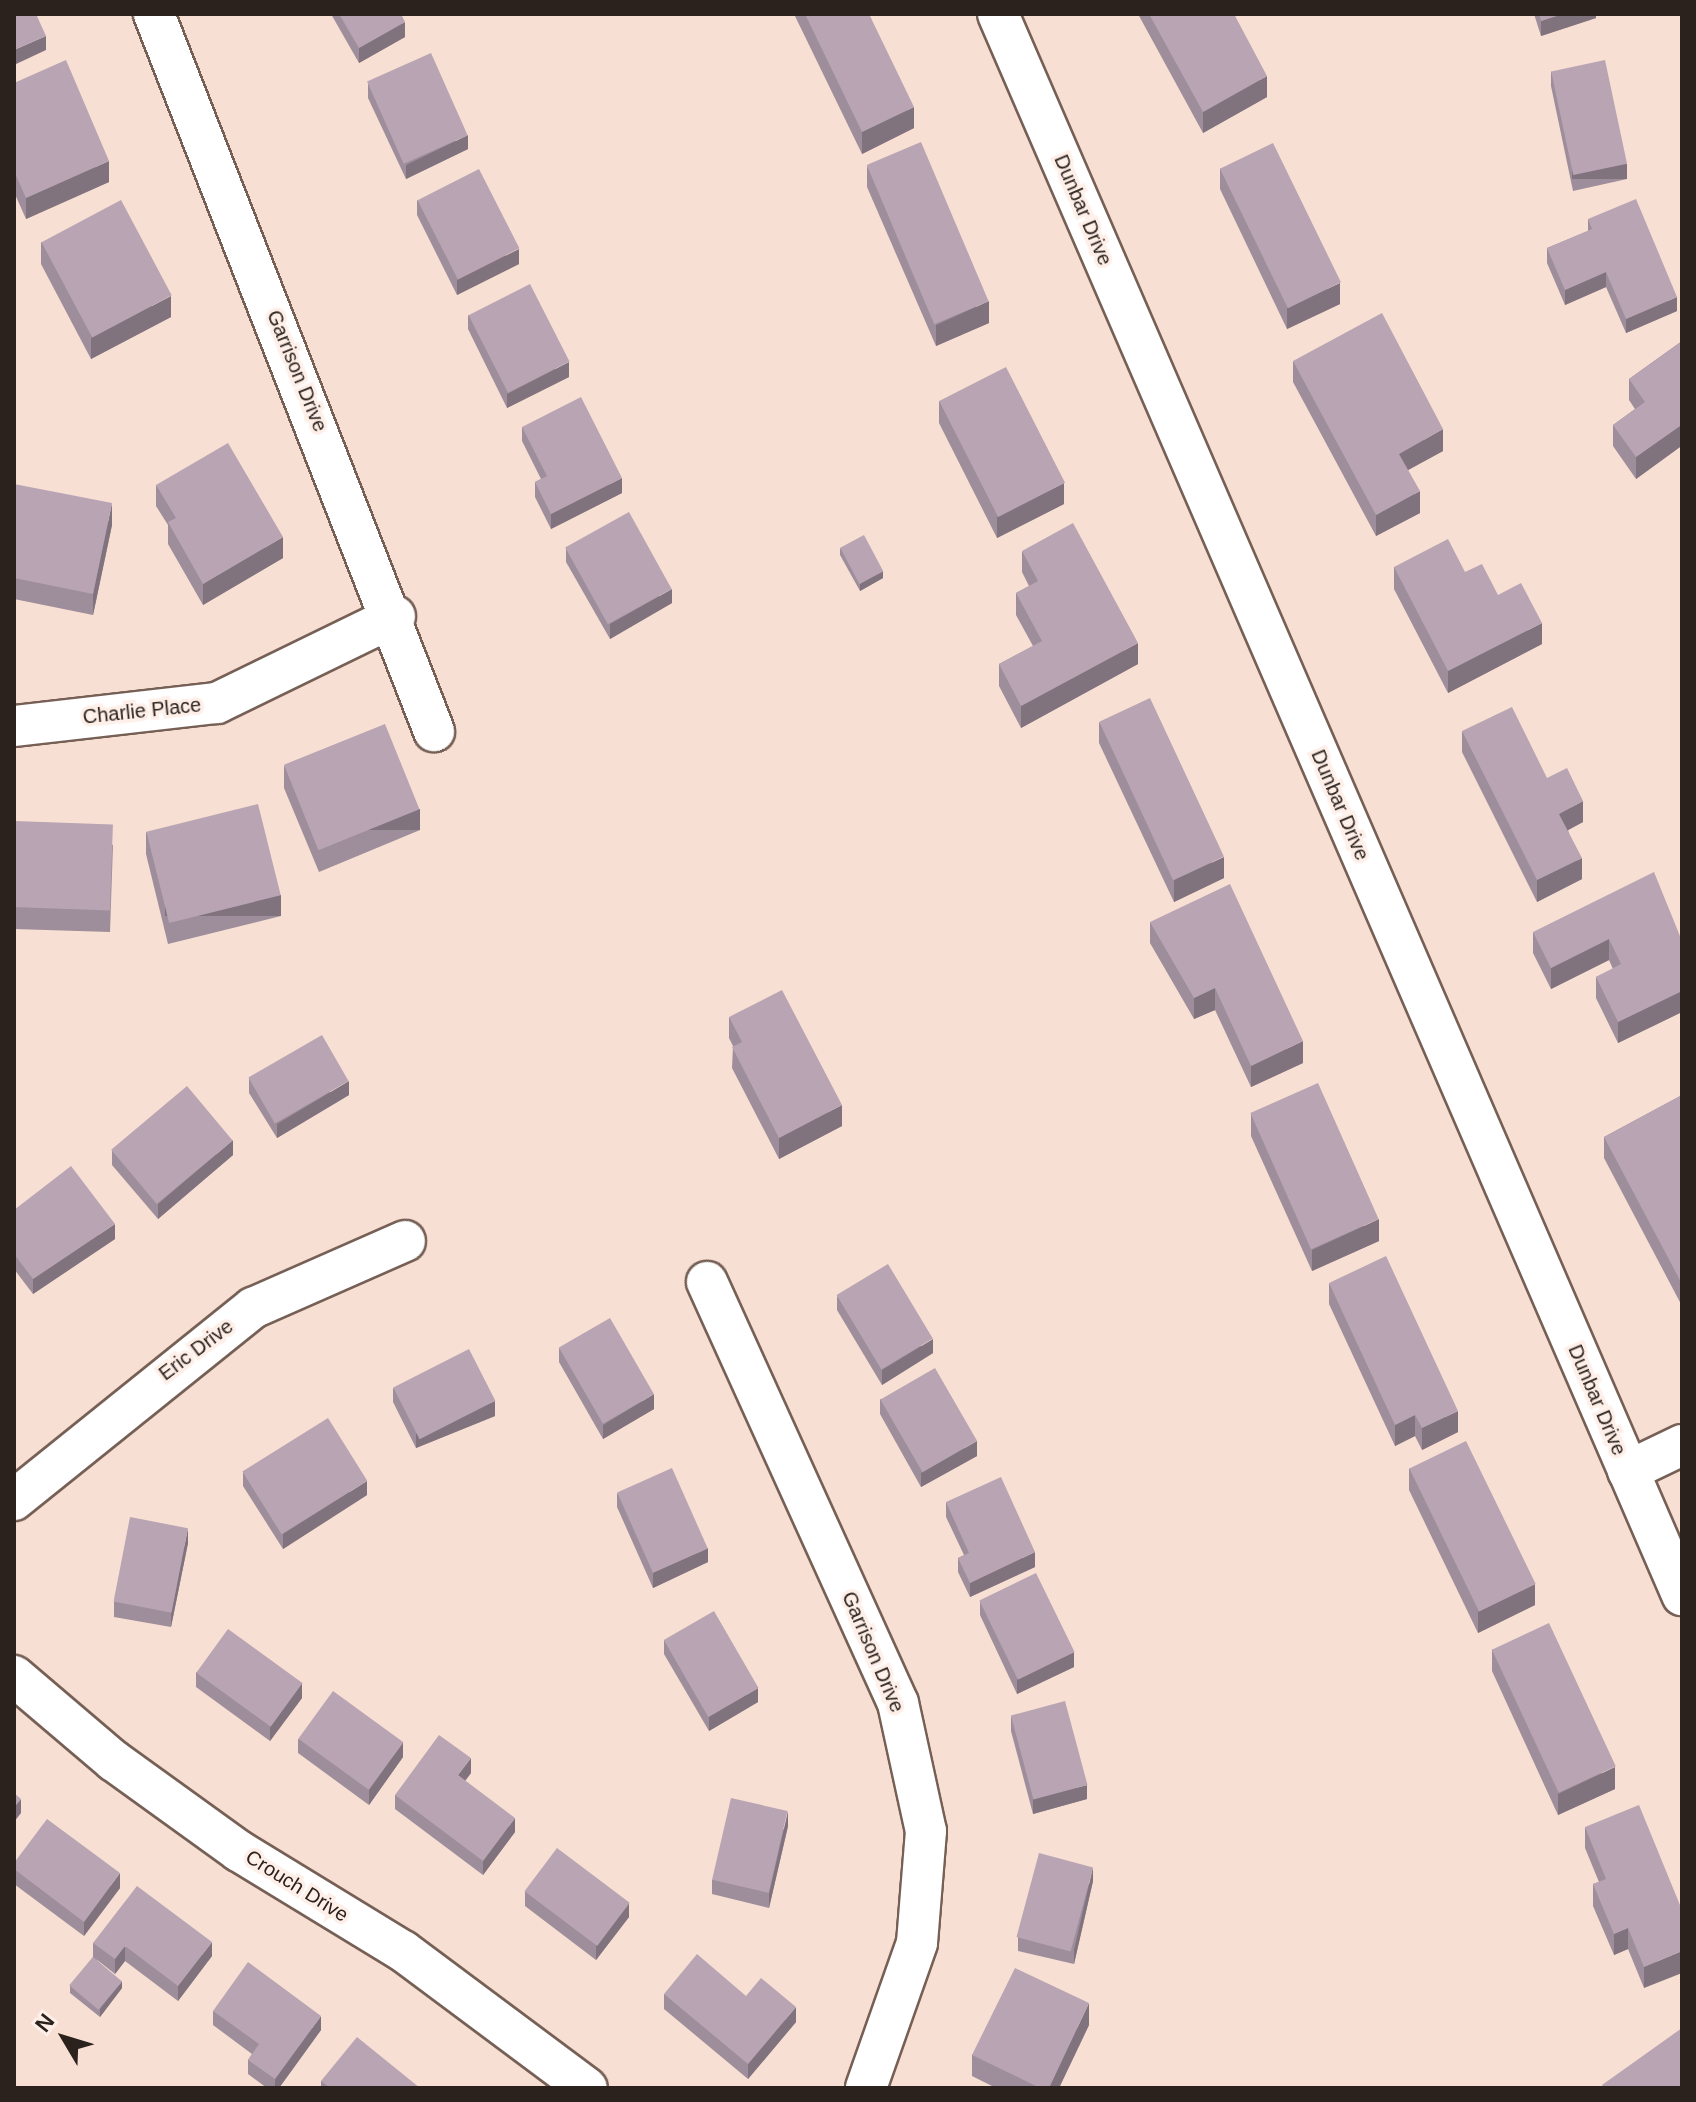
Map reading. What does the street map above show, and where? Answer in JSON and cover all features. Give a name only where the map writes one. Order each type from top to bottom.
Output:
[{"type":"street","name":"Garrison Drive","points":[[154,14],[395,616],[434,731]]},
{"type":"street","name":"Dunbar Drive","points":[[998,14],[1682,1595]]},
{"type":"street","name":"Charlie Place","points":[[14,726],[217,703],[395,616]]},
{"type":"street","name":"Eric Drive","points":[[14,1500],[253,1308],[405,1241]]},
{"type":"street","name":"Garrison Drive","points":[[707,1282],[898,1703],[926,1831],[917,1943],[866,2088]]},
{"type":"street","points":[[1628,1471],[1682,1445]]},
{"type":"street","name":"Crouch Drive","points":[[14,1676],[152,1788],[415,1960],[587,2088]]},
{"type":"building","points":[[14,14],[36,14],[46,36],[14,50]]},
{"type":"building","points":[[339,14],[401,14],[405,22],[359,48]]},
{"type":"building","points":[[805,14],[869,14],[914,107],[862,132]]},
{"type":"building","points":[[1149,14],[1234,14],[1267,76],[1203,112]]},
{"type":"building","points":[[1539,14],[1563,14],[1541,21]]},
{"type":"building","points":[[431,53],[468,135],[404,164],[367,81]]},
{"type":"building","points":[[66,60],[109,161],[26,198],[14,171],[14,83]]},
{"type":"building","points":[[1605,60],[1627,164],[1573,175],[1551,71]]},
{"type":"building","points":[[921,142],[989,301],[934,324],[867,165]]},
{"type":"building","points":[[1273,143],[1341,282],[1288,308],[1220,169]]},
{"type":"building","points":[[479,169],[519,248],[458,280],[418,200]]},
{"type":"building","points":[[1636,199],[1677,297],[1626,319],[1606,272],[1565,290],[1547,248],[1592,229],[1588,219]]},
{"type":"building","points":[[121,200],[172,295],[92,338],[42,242]]},
{"type":"building","points":[[530,284],[569,362],[508,393],[469,315]]},
{"type":"building","points":[[1382,313],[1443,429],[1399,454],[1420,491],[1376,515],[1293,361]]},
{"type":"building","points":[[1682,341],[1682,429],[1680,426],[1636,457],[1613,425],[1645,402],[1629,379]]},
{"type":"building","points":[[1006,367],[1065,483],[998,517],[939,401]]},
{"type":"building","points":[[581,397],[622,478],[551,514],[535,482],[547,476],[522,427]]},
{"type":"building","points":[[228,443],[283,537],[203,584],[168,522],[176,518],[156,485]]},
{"type":"building","points":[[14,484],[112,503],[93,594],[14,578]]},
{"type":"building","points":[[629,512],[672,589],[608,624],[565,547]]},
{"type":"building","points":[[1073,523],[1138,643],[1021,706],[999,664],[1042,641],[1016,593],[1038,581],[1022,551]]},
{"type":"building","points":[[864,535],[883,571],[859,584],[840,548]]},
{"type":"building","points":[[1448,539],[1465,572],[1482,564],[1498,595],[1521,583],[1542,623],[1448,671],[1394,567]]},
{"type":"building","points":[[1150,698],[1224,857],[1173,880],[1099,722]]},
{"type":"building","points":[[1512,707],[1547,778],[1567,768],[1583,801],[1559,814],[1582,858],[1537,880],[1462,731]]},
{"type":"building","points":[[385,724],[419,809],[318,850],[284,765]]},
{"type":"building","points":[[258,804],[281,895],[169,923],[146,832]]},
{"type":"building","points":[[14,821],[113,824],[110,910],[14,907]]},
{"type":"building","points":[[1654,872],[1682,941],[1682,991],[1618,1022],[1596,977],[1621,964],[1609,939],[1551,968],[1533,932]]},
{"type":"building","points":[[1230,884],[1303,1041],[1251,1066],[1215,988],[1194,998],[1150,922]]},
{"type":"building","points":[[782,990],[842,1105],[779,1138],[732,1047],[742,1042],[729,1017]]},
{"type":"building","points":[[322,1035],[348,1081],[275,1123],[248,1078]]},
{"type":"building","points":[[1318,1083],[1379,1219],[1311,1249],[1250,1113]]},
{"type":"building","points":[[187,1086],[233,1140],[157,1204],[111,1150]]},
{"type":"building","points":[[1682,1095],[1681,1161],[1682,1284],[1604,1137]]},
{"type":"building","points":[[71,1166],[115,1224],[33,1279],[14,1254],[14,1210]]},
{"type":"building","points":[[1386,1256],[1458,1411],[1422,1428],[1415,1415],[1395,1425],[1329,1283]]},
{"type":"building","points":[[888,1264],[933,1339],[881,1369],[837,1295]]},
{"type":"building","points":[[610,1318],[654,1394],[603,1424],[559,1348]]},
{"type":"building","points":[[469,1349],[495,1401],[420,1439],[393,1388]]},
{"type":"building","points":[[935,1368],[977,1441],[922,1472],[880,1400]]},
{"type":"building","points":[[328,1418],[367,1481],[282,1534],[242,1472]]},
{"type":"building","points":[[1466,1441],[1536,1584],[1479,1612],[1409,1469]]},
{"type":"building","points":[[672,1468],[708,1548],[653,1573],[617,1492]]},
{"type":"building","points":[[1001,1477],[1035,1552],[970,1583],[958,1558],[969,1553],[946,1502]]},
{"type":"building","points":[[130,1517],[188,1528],[172,1613],[114,1601]]},
{"type":"building","points":[[1036,1573],[1075,1652],[1018,1680],[979,1601]]},
{"type":"building","points":[[714,1611],[759,1688],[708,1717],[664,1640]]},
{"type":"building","points":[[1549,1623],[1616,1766],[1559,1793],[1492,1650]]},
{"type":"building","points":[[228,1629],[302,1683],[271,1727],[196,1673]]},
{"type":"building","points":[[333,1691],[403,1742],[369,1790],[298,1739]]},
{"type":"building","points":[[1065,1701],[1088,1785],[1033,1800],[1011,1715]]},
{"type":"building","points":[[439,1735],[471,1758],[458,1775],[515,1818],[483,1861],[395,1795]]},
{"type":"building","points":[[14,1793],[21,1799],[14,1807]]},
{"type":"building","points":[[731,1798],[788,1811],[769,1893],[712,1880]]},
{"type":"building","points":[[1639,1805],[1682,1910],[1682,1951],[1644,1967],[1628,1928],[1614,1934],[1593,1884],[1606,1879],[1585,1827]]},
{"type":"building","points":[[47,1819],[120,1873],[84,1922],[14,1869],[14,1863]]},
{"type":"building","points":[[557,1848],[630,1903],[597,1946],[525,1891]]},
{"type":"building","points":[[1039,1853],[1093,1867],[1071,1952],[1016,1937]]},
{"type":"building","points":[[137,1886],[212,1942],[178,1986],[125,1946],[115,1959],[93,1943]]},
{"type":"building","points":[[697,1954],[746,1996],[761,1978],[796,2007],[748,2064],[664,1994]]},
{"type":"building","points":[[93,1957],[122,1981],[98,2010],[69,1985]]},
{"type":"building","points":[[248,1962],[321,2016],[275,2079],[248,2060],[259,2044],[213,2011]]},
{"type":"building","points":[[1015,1968],[1089,2003],[1049,2088],[1040,2088],[972,2055]]},
{"type":"building","points":[[1682,2028],[1682,2088],[1604,2088],[1602,2085]]},
{"type":"building","points":[[357,2037],[420,2088],[330,2088],[321,2081]]}]
